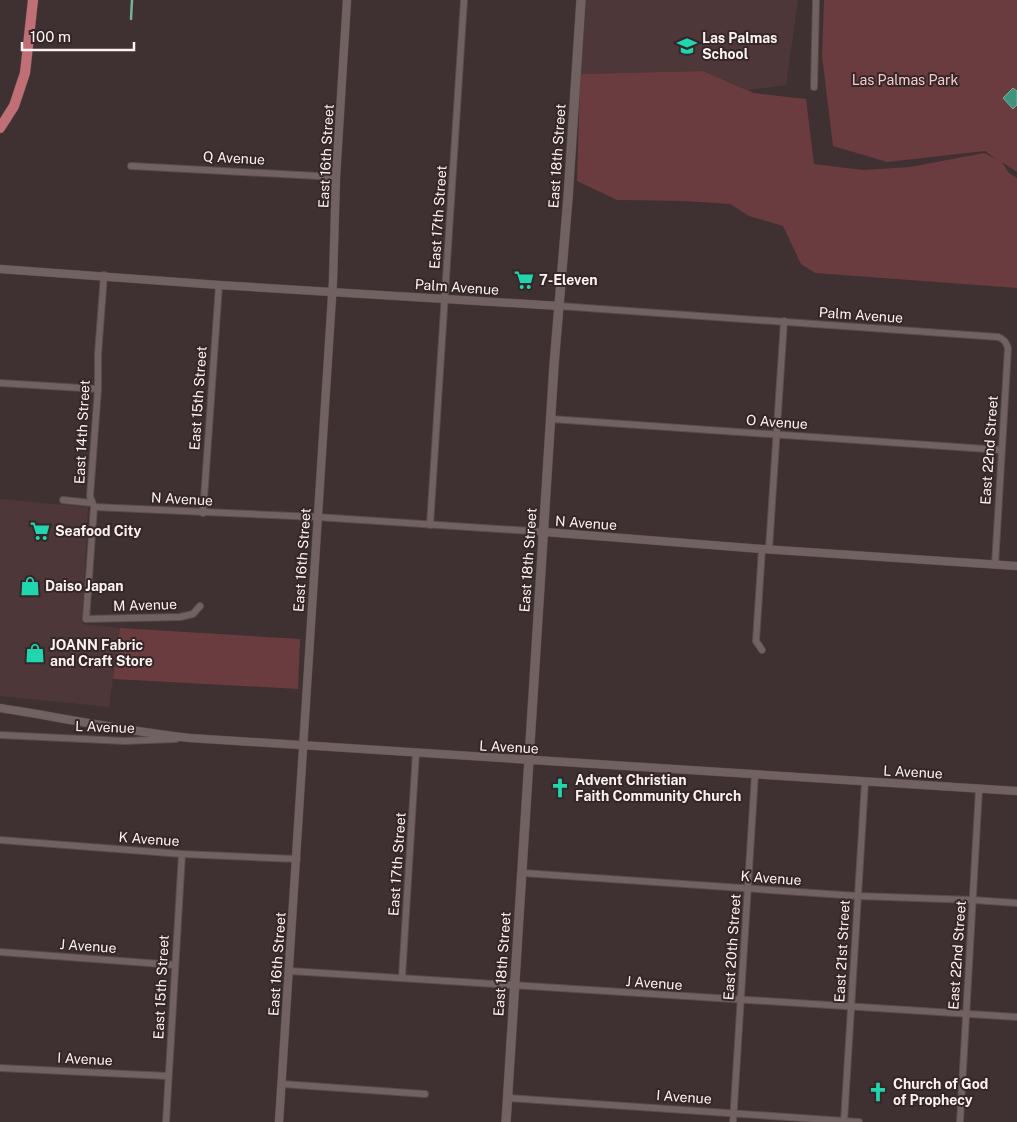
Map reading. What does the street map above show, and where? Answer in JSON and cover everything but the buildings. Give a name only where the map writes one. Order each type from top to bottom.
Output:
[{"type":"main road","points":[[0,128],[14,106],[25,73],[33,0]]},
{"type":"main road","name":"East 18th Street","points":[[506,1122],[551,419],[581,0]]},
{"type":"street","name":"East 16th Street","points":[[279,1122],[332,291],[336,177],[348,0]]},
{"type":"street","name":"East 17th Street","points":[[430,525],[464,0]]},
{"type":"street","points":[[814,87],[816,0]]},
{"type":"street","name":"Q Avenue","points":[[131,166],[336,177]]},
{"type":"street","name":"Palm Avenue","points":[[0,269],[104,275],[219,285],[445,298],[998,337],[1002,339]]},
{"type":"street","name":"East 14th Street","points":[[86,619],[93,505],[90,496],[104,275]]},
{"type":"street","name":"East 15th Street","points":[[203,513],[219,285]]},
{"type":"street","points":[[762,650],[756,641],[776,435],[784,322]]},
{"type":"street","name":"East 22nd Street","points":[[995,565],[1008,348],[1007,342],[1002,339]]},
{"type":"street","points":[[0,383],[98,389]]},
{"type":"street","name":"O Avenue","points":[[551,419],[1001,450]]},
{"type":"street","name":"N Avenue","points":[[63,500],[93,505],[203,513],[318,517],[1017,566]]},
{"type":"street","name":"M Avenue","points":[[86,619],[180,617],[193,614],[200,606]]},
{"type":"street","points":[[0,708],[149,734],[190,738]]},
{"type":"street","name":"L Avenue","points":[[0,735],[125,741],[190,738],[1017,791]]},
{"type":"street","name":"East 17th Street","points":[[402,978],[416,752]]},
{"type":"street","name":"East 20th Street","points":[[733,1122],[755,774]]},
{"type":"street","name":"East 21st Street","points":[[844,1122],[865,782]]},
{"type":"street","name":"East 22nd Street","points":[[960,1122],[979,789]]},
{"type":"street","name":"K Avenue","points":[[0,840],[182,854],[297,860]]},
{"type":"street","name":"East 15th Street","points":[[166,1122],[182,854]]},
{"type":"street","name":"K Avenue","points":[[523,873],[858,896],[1017,903]]},
{"type":"street","name":"J Avenue","points":[[0,952],[175,965]]},
{"type":"street","name":"J Avenue","points":[[290,971],[851,1008],[1017,1017]]},
{"type":"street","name":"I Avenue","points":[[0,1068],[168,1076]]},
{"type":"street","points":[[282,1084],[425,1094]]},
{"type":"street","name":"I Avenue","points":[[508,1098],[859,1122]]},
{"type":"shaded area","name":"Las Palmas School","points":[[586,0],[798,0],[786,85],[748,90],[703,71],[580,74]]},
{"type":"shaded area","points":[[1013,88],[1017,91],[1017,105],[1013,109],[1003,98]]},
{"type":"shaded area","points":[[0,499],[88,507],[82,624],[120,628],[109,707],[0,696]]},
{"type":"green space","name":"Las Palmas Park","points":[[824,0],[1017,0],[1017,172],[1002,162],[1009,173],[1017,178],[1017,288],[815,273],[801,264],[783,226],[749,216],[730,204],[617,200],[577,181],[580,74],[703,71],[754,93],[806,99],[814,164],[863,170],[910,167],[984,153],[996,159],[985,151],[887,162],[833,146],[822,56]]},
{"type":"green space","points":[[120,628],[300,639],[298,689],[113,679]]},
{"type":"waterway","points":[[131,19],[132,0]]},
{"type":"place","name":"Las Palmas School","points":[[687,46]]},
{"type":"place","name":"7-Eleven","points":[[524,280]]},
{"type":"place","name":"Seafood City","points":[[40,531]]},
{"type":"place","name":"Daiso Japan","points":[[30,586]]},
{"type":"place","name":"JOANN Fabric and Craft Store","points":[[35,653]]},
{"type":"place","name":"Advent Christian Faith Community Church","points":[[560,788]]},
{"type":"place","name":"Church of God of Prophecy","points":[[878,1092]]}]
